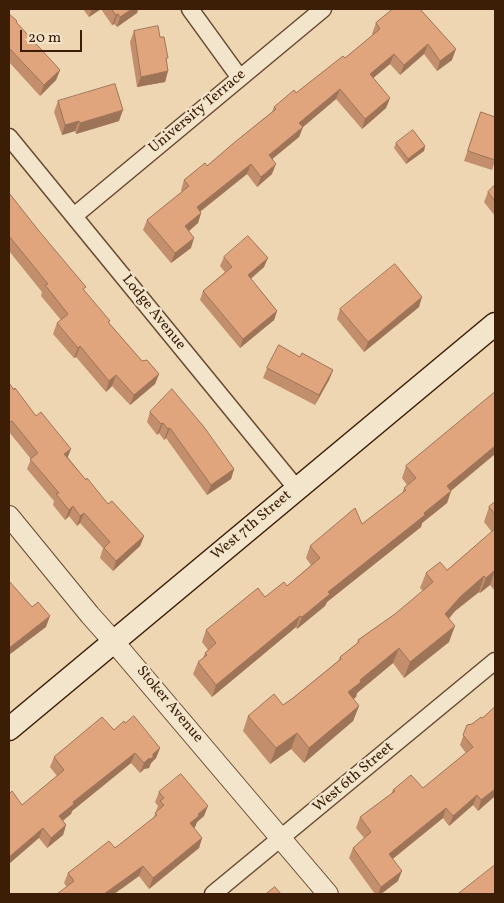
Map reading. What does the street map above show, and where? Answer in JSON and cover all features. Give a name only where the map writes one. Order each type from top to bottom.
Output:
[{"type":"main road","name":"West 7th Street","points":[[9,729],[495,324]]},
{"type":"street","points":[[190,9],[240,78]]},
{"type":"street","name":"University Terrace","points":[[74,216],[323,9]]},
{"type":"street","name":"Lodge Avenue","points":[[9,137],[297,489]]},
{"type":"street","name":"Stoker Avenue","points":[[9,516],[90,615],[328,894]]},
{"type":"street","name":"West 6th Street","points":[[213,894],[495,661]]},
{"type":"building","points":[[112,9],[132,9],[120,17]]},
{"type":"building","points":[[393,9],[420,9],[456,49],[440,61],[428,44],[404,65],[394,54],[370,74],[390,98],[365,119],[340,89],[299,123],[303,127],[269,155],[276,164],[261,177],[251,164],[197,207],[201,213],[185,226],[194,238],[175,253],[147,220],[189,186],[184,180],[205,163],[207,166],[276,109],[274,107],[294,90],[296,93],[343,56],[345,58],[380,29],[376,23]]},
{"type":"building","points":[[9,14],[60,70],[44,85],[9,48]]},
{"type":"building","points":[[158,26],[160,37],[164,37],[168,58],[166,58],[168,71],[141,77],[134,31]]},
{"type":"building","points":[[115,84],[123,110],[80,123],[79,121],[65,125],[58,101]]},
{"type":"building","points":[[481,112],[495,117],[495,160],[468,151]]},
{"type":"building","points":[[413,130],[425,146],[408,159],[396,143]]},
{"type":"building","points":[[495,185],[495,201],[488,192]]},
{"type":"building","points":[[9,193],[86,287],[83,289],[110,321],[108,322],[142,361],[147,360],[159,374],[134,395],[116,375],[109,381],[80,346],[78,348],[57,323],[68,314],[45,285],[48,284],[9,236]]},
{"type":"building","points":[[248,236],[268,258],[248,275],[277,311],[243,339],[203,291],[232,267],[224,257]]},
{"type":"building","points":[[395,264],[422,297],[368,342],[340,309]]},
{"type":"building","points":[[279,345],[300,357],[302,353],[333,370],[319,395],[267,368]]},
{"type":"building","points":[[9,383],[36,416],[41,412],[71,449],[64,454],[86,480],[87,478],[108,504],[112,501],[144,536],[116,561],[104,548],[110,542],[84,513],[80,516],[73,506],[69,510],[56,494],[59,493],[30,459],[38,453],[12,421],[9,423]]},
{"type":"building","points":[[172,389],[204,427],[234,469],[211,485],[170,428],[168,429],[163,423],[161,424],[150,412]]},
{"type":"building","points":[[495,392],[495,446],[447,486],[451,491],[424,513],[425,515],[328,592],[330,594],[302,617],[300,616],[216,685],[198,662],[207,655],[205,653],[216,643],[206,630],[258,588],[265,597],[284,582],[287,586],[320,558],[310,546],[355,508],[362,524],[406,490],[404,488],[416,478],[406,466]]},
{"type":"building","points":[[495,502],[495,514],[489,507]]},
{"type":"building","points":[[495,529],[495,570],[486,578],[484,576],[461,596],[445,614],[455,626],[410,662],[399,648],[360,680],[361,682],[348,692],[359,706],[309,748],[297,733],[276,748],[248,716],[274,694],[283,705],[293,698],[341,659],[340,657],[359,642],[358,640],[395,614],[433,582],[426,573],[440,562],[447,570]]},
{"type":"building","points":[[9,581],[32,607],[38,602],[50,616],[9,648]]},
{"type":"building","points":[[495,707],[495,789],[481,800],[477,795],[453,816],[446,808],[389,854],[402,871],[381,887],[353,848],[371,832],[360,817],[395,791],[393,790],[411,775],[423,788],[473,747],[463,735],[467,725],[482,718]]},
{"type":"building","points":[[134,716],[160,748],[153,754],[153,758],[148,759],[144,763],[135,753],[73,802],[74,804],[59,816],[66,825],[51,838],[43,828],[9,857],[9,794],[12,791],[22,805],[64,770],[54,757],[102,717],[114,730],[124,721],[125,723]]},
{"type":"building","points":[[181,774],[208,806],[190,823],[202,838],[153,878],[143,866],[104,894],[57,894],[74,881],[68,873],[109,841],[115,848],[157,815],[155,813],[164,805],[160,801],[164,798],[159,792]]},
{"type":"building","points":[[495,865],[495,894],[458,894]]},
{"type":"building","points":[[275,887],[281,894],[266,894]]}]
